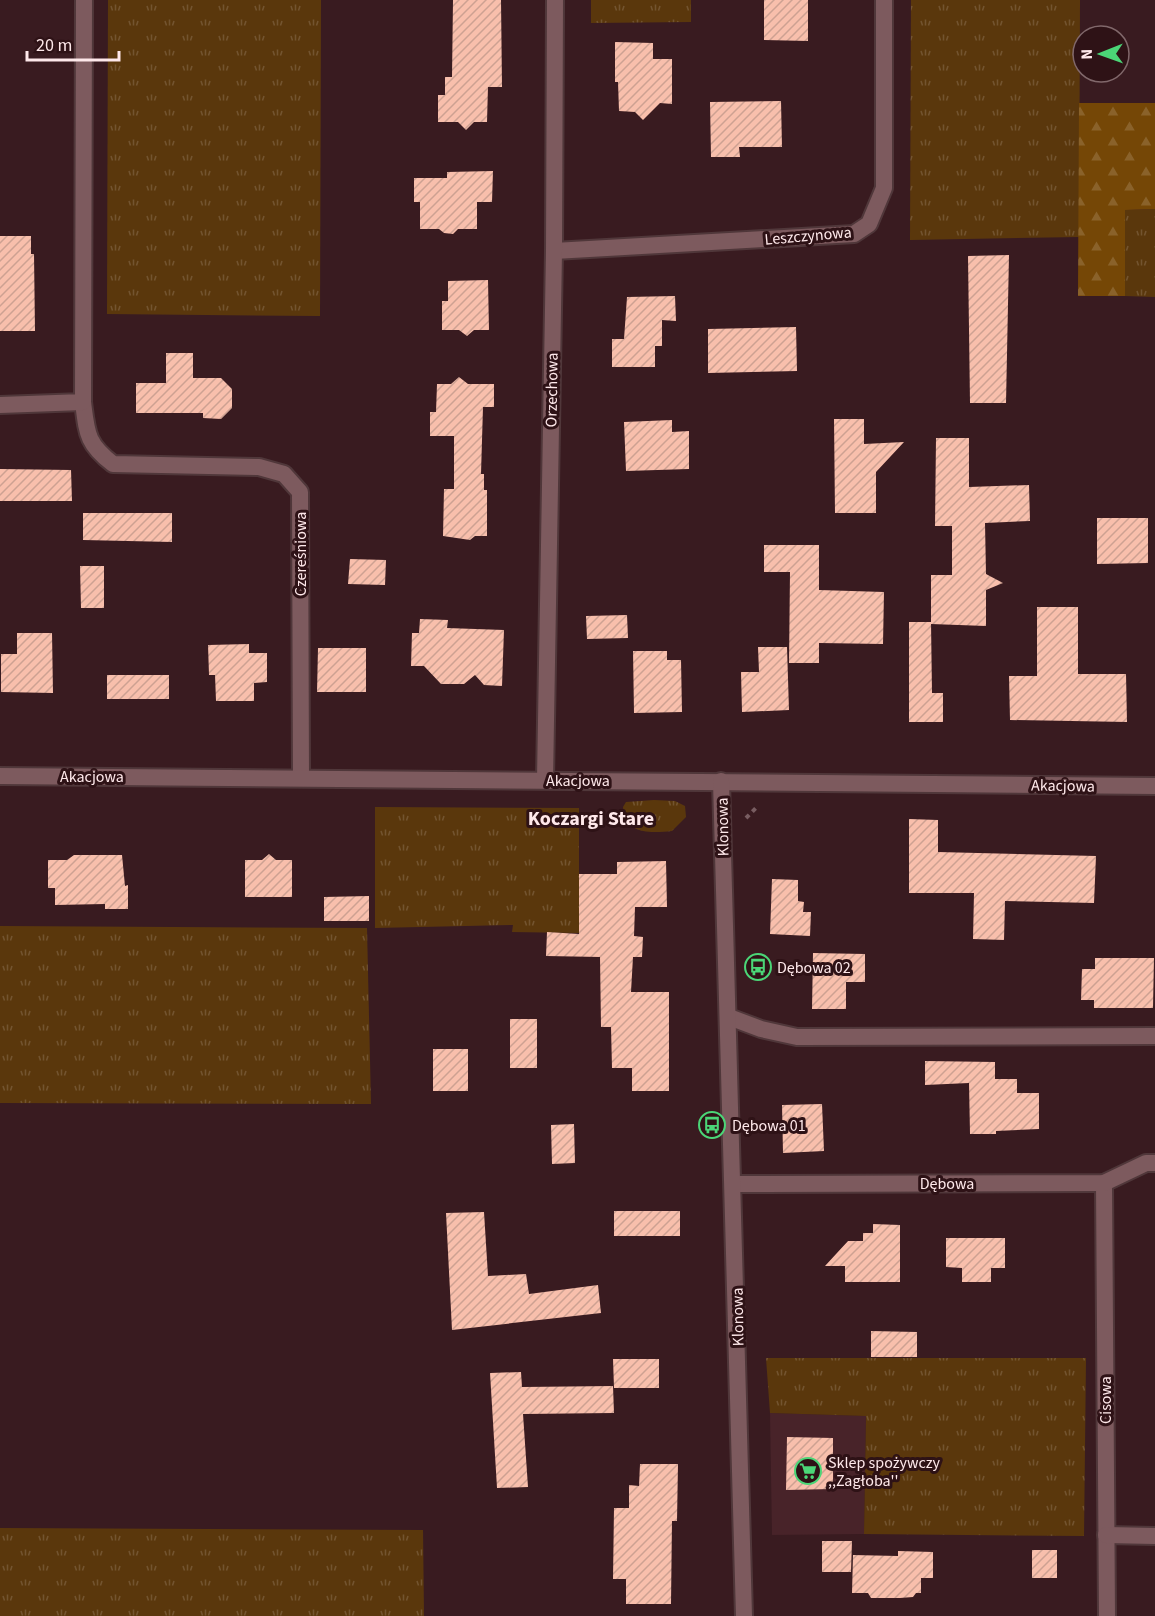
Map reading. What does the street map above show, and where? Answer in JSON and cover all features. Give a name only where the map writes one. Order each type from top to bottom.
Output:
[{"type":"street","name":"Czereśniowa","points":[[84,0],[83,402],[88,438],[98,452],[113,464],[259,467],[284,474],[300,492],[301,778]]},
{"type":"street","name":"Orzechowa","points":[[545,780],[554,251],[555,0]]},
{"type":"street","name":"Leszczynowa","points":[[554,251],[854,234],[869,224],[884,188],[884,0]]},
{"type":"street","points":[[0,405],[83,402]]},
{"type":"street","name":"Akacjowa","points":[[0,776],[1155,786]]},
{"type":"street","name":"Klonowa","points":[[721,781],[734,1184],[744,1616]]},
{"type":"street","points":[[729,1017],[761,1029],[797,1037],[1155,1036]]},
{"type":"street","name":"Dębowa","points":[[734,1184],[1104,1183],[1146,1163],[1155,1163]]},
{"type":"street","name":"Cisowa","points":[[1104,1183],[1107,1616]]},
{"type":"street","points":[[1106,1536],[1155,1536]]},
{"type":"shaded area","points":[[770,1413],[866,1416],[864,1534],[772,1535]]},
{"type":"green space","points":[[108,0],[321,0],[320,316],[107,314]]},
{"type":"green space","points":[[591,0],[691,0],[691,22],[591,23]]},
{"type":"green space","points":[[911,0],[1080,0],[1080,24],[1071,24],[1071,84],[1080,84],[1079,237],[910,240]]},
{"type":"green space","points":[[1079,103],[1155,103],[1155,209],[1125,210],[1125,296],[1078,296]]},
{"type":"green space","points":[[1155,209],[1155,297],[1125,296],[1125,210]]},
{"type":"green space","points":[[675,801],[685,806],[686,817],[672,831],[647,832],[628,823],[623,807],[626,802]]},
{"type":"green space","points":[[375,807],[579,808],[579,933],[512,932],[513,925],[375,928]]},
{"type":"green space","points":[[0,926],[367,928],[371,1104],[0,1103]]},
{"type":"green space","points":[[766,1358],[1086,1358],[1084,1536],[864,1534],[866,1416],[770,1413]]},
{"type":"green space","points":[[0,1528],[423,1530],[424,1616],[0,1616]]},
{"type":"building","points":[[453,0],[501,0],[502,87],[488,87],[487,122],[474,122],[466,130],[458,122],[438,122],[438,95],[445,95],[445,77],[452,77]]},
{"type":"building","points":[[764,0],[808,0],[808,41],[764,40]]},
{"type":"building","points":[[615,42],[653,43],[653,59],[672,59],[672,104],[660,103],[643,120],[635,112],[619,111],[618,82],[615,82]]},
{"type":"building","points":[[781,101],[782,147],[739,147],[740,157],[711,157],[710,102]]},
{"type":"building","points":[[493,171],[492,202],[477,202],[477,229],[458,229],[453,234],[444,233],[439,229],[420,229],[420,202],[414,202],[414,178],[447,178],[447,172]]},
{"type":"building","points":[[0,236],[31,236],[31,254],[34,254],[35,331],[0,331]]},
{"type":"building","points":[[1009,255],[1006,403],[970,403],[968,256]]},
{"type":"building","points":[[488,280],[489,330],[474,330],[467,336],[459,330],[442,330],[442,301],[448,301],[448,281]]},
{"type":"building","points":[[675,296],[676,321],[662,320],[662,346],[655,346],[655,367],[612,367],[612,339],[624,339],[627,297]]},
{"type":"building","points":[[796,327],[797,371],[708,373],[708,329]]},
{"type":"building","points":[[166,353],[193,353],[193,378],[221,378],[232,389],[232,408],[221,419],[203,418],[203,413],[136,413],[136,383],[166,383]]},
{"type":"building","points":[[459,377],[468,384],[494,384],[494,407],[483,407],[481,474],[484,474],[484,490],[487,490],[487,536],[475,536],[470,540],[443,536],[444,489],[454,489],[454,436],[430,436],[430,412],[436,412],[437,384],[451,384]]},
{"type":"building","points":[[834,419],[864,419],[864,444],[904,442],[876,472],[876,513],[835,513]]},
{"type":"building","points":[[672,420],[672,432],[689,431],[689,469],[626,471],[624,422]]},
{"type":"building","points":[[936,438],[969,438],[969,487],[1029,485],[1030,521],[985,523],[986,574],[1003,583],[986,590],[986,626],[931,624],[931,575],[952,575],[952,526],[935,526]]},
{"type":"building","points":[[0,469],[71,470],[72,501],[0,501]]},
{"type":"building","points":[[83,513],[172,513],[172,542],[83,540]]},
{"type":"building","points":[[1097,518],[1148,518],[1148,563],[1097,564]]},
{"type":"building","points":[[764,545],[819,545],[819,590],[884,592],[883,644],[819,643],[819,663],[789,663],[790,572],[764,572]]},
{"type":"building","points":[[350,559],[386,560],[385,585],[348,584]]},
{"type":"building","points":[[80,566],[104,566],[104,608],[81,608]]},
{"type":"building","points":[[1037,607],[1078,607],[1078,674],[1126,674],[1127,722],[1010,720],[1009,676],[1037,676]]},
{"type":"building","points":[[627,615],[628,638],[587,639],[586,616]]},
{"type":"building","points":[[420,619],[448,620],[447,628],[504,630],[502,686],[484,685],[475,675],[464,684],[441,684],[424,666],[411,666],[412,633],[419,633]]},
{"type":"building","points":[[909,622],[931,622],[932,693],[943,693],[943,722],[909,722]]},
{"type":"building","points":[[17,633],[52,633],[53,693],[1,692],[1,654],[17,654]]},
{"type":"building","points":[[249,644],[249,653],[267,653],[267,682],[254,683],[254,701],[216,701],[215,675],[209,675],[208,645]]},
{"type":"building","points":[[758,647],[787,647],[789,710],[742,712],[741,672],[759,672]]},
{"type":"building","points":[[318,648],[366,648],[366,692],[317,692]]},
{"type":"building","points":[[633,651],[667,651],[667,660],[681,660],[682,712],[634,713]]},
{"type":"building","points":[[107,675],[169,675],[169,699],[107,699]]},
{"type":"building","points":[[909,819],[938,820],[938,852],[1096,856],[1094,903],[1005,901],[1004,940],[973,939],[974,893],[909,893]]},
{"type":"building","points":[[269,854],[276,860],[292,860],[292,897],[245,897],[245,860],[262,860]]},
{"type":"building","points":[[74,855],[122,855],[125,886],[128,885],[128,909],[105,909],[105,904],[55,905],[55,888],[48,888],[48,860],[67,860]]},
{"type":"building","points":[[666,861],[667,907],[635,907],[634,936],[643,937],[642,957],[633,957],[631,992],[669,992],[669,1091],[632,1091],[632,1068],[612,1068],[611,1027],[601,1027],[600,957],[546,956],[547,932],[579,934],[579,874],[617,874],[617,862]]},
{"type":"building","points":[[772,879],[798,880],[798,901],[804,902],[803,912],[811,912],[810,936],[770,934]]},
{"type":"building","points":[[369,896],[369,921],[324,921],[324,897]]},
{"type":"building","points":[[813,953],[865,954],[865,982],[846,982],[846,1009],[812,1009]]},
{"type":"building","points":[[1095,958],[1154,958],[1153,1008],[1094,1008],[1094,1000],[1081,1000],[1082,969],[1095,969]]},
{"type":"building","points":[[510,1019],[537,1019],[537,1068],[510,1068]]},
{"type":"building","points":[[433,1049],[468,1049],[468,1091],[433,1091]]},
{"type":"building","points":[[925,1061],[995,1062],[995,1079],[1017,1079],[1017,1093],[1039,1093],[1039,1129],[996,1131],[996,1134],[970,1134],[969,1083],[925,1085]]},
{"type":"building","points":[[822,1104],[824,1151],[783,1153],[782,1105]]},
{"type":"building","points":[[574,1124],[575,1163],[552,1164],[551,1125]]},
{"type":"building","points":[[614,1211],[680,1211],[680,1236],[614,1236]]},
{"type":"building","points":[[484,1212],[488,1276],[526,1274],[529,1294],[598,1285],[601,1313],[452,1330],[446,1213]]},
{"type":"building","points":[[873,1224],[900,1225],[900,1282],[845,1282],[845,1266],[825,1266],[848,1241],[863,1241],[863,1233],[873,1233]]},
{"type":"building","points":[[946,1238],[1005,1238],[1005,1268],[991,1268],[991,1282],[962,1282],[962,1268],[946,1267]]},
{"type":"building","points":[[871,1331],[917,1332],[917,1357],[871,1357]]},
{"type":"building","points":[[613,1359],[659,1359],[659,1388],[614,1388]]},
{"type":"building","points":[[521,1372],[522,1387],[613,1386],[614,1413],[523,1414],[528,1487],[497,1488],[490,1373]]},
{"type":"building","points":[[787,1437],[833,1438],[833,1489],[786,1490]]},
{"type":"building","points":[[640,1464],[678,1464],[677,1521],[672,1521],[671,1604],[626,1604],[626,1579],[613,1579],[614,1508],[629,1508],[629,1485],[639,1486]]},
{"type":"building","points":[[822,1541],[852,1541],[851,1572],[822,1572]]},
{"type":"building","points":[[1032,1550],[1057,1550],[1057,1578],[1032,1578]]},
{"type":"building","points":[[898,1551],[933,1552],[933,1578],[921,1578],[921,1593],[916,1593],[913,1597],[871,1598],[868,1593],[852,1593],[853,1555],[898,1556]]},
{"type":"place","name":"Dębowa 02","points":[[758,967]]},
{"type":"place","name":"Dębowa 01","points":[[712,1125]]},
{"type":"place","name":"Sklep spożywczy ,,Zagłoba''","points":[[808,1471]]},
{"type":"district","name":"Koczargi Stare","points":[[591,818]]}]
